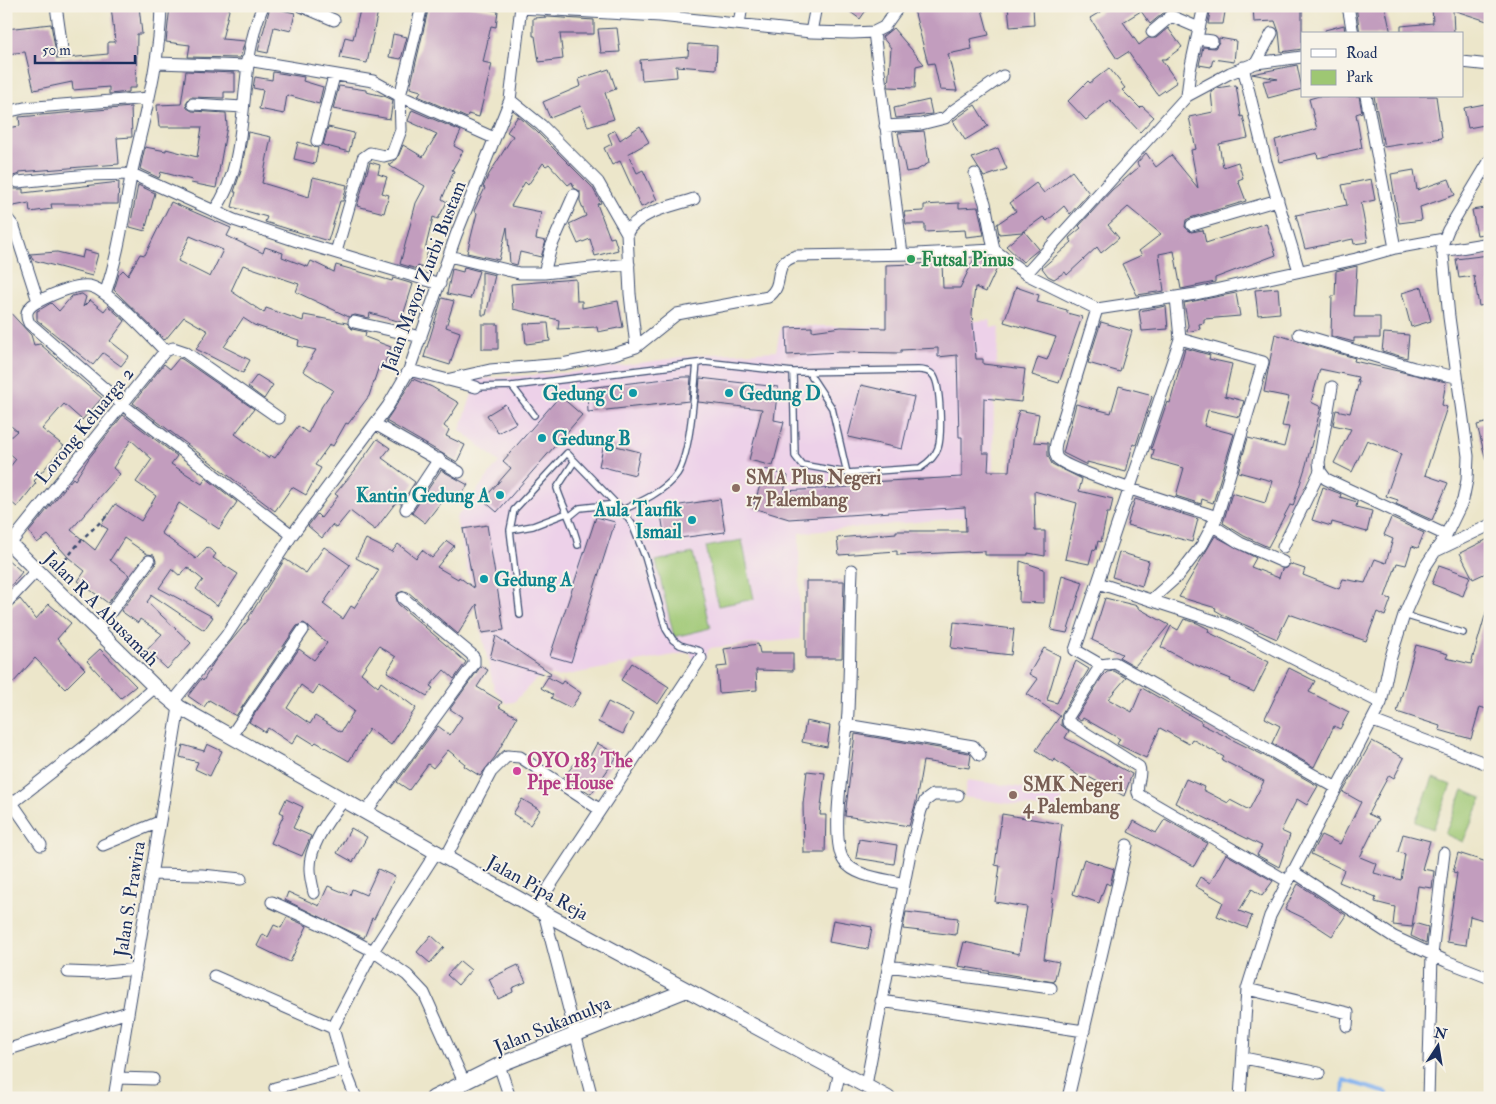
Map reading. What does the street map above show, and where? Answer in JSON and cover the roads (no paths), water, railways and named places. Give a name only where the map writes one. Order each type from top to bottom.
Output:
[{"type":"street","points":[[56,6],[62,49]]},
{"type":"street","points":[[104,294],[117,256],[132,174],[157,63],[161,6]]},
{"type":"street","points":[[214,211],[224,197],[231,178],[243,107],[247,63],[254,27],[262,6]]},
{"type":"street","points":[[301,6],[334,20]]},
{"type":"street","points":[[336,252],[363,158],[370,153],[384,156],[392,154],[398,144],[401,130],[400,96],[422,6]]},
{"type":"street","points":[[739,24],[742,6]]},
{"type":"street","points":[[811,32],[816,6]]},
{"type":"street","points":[[521,7],[660,11],[739,24],[811,32],[874,32],[888,24],[899,6]]},
{"type":"street","points":[[1187,96],[1204,6]]},
{"type":"street","points":[[1348,6],[1353,32]]},
{"type":"street","name":"Jalan Mayor Zurbi Bustam","points":[[176,704],[226,636],[292,535],[375,424],[409,370],[449,256],[510,100],[521,7]]},
{"type":"street","points":[[1152,32],[1171,16],[1212,41]]},
{"type":"street","points":[[874,32],[902,254]]},
{"type":"street","points":[[1256,62],[1272,32]]},
{"type":"street","points":[[1026,274],[1187,96],[1256,62],[1301,57]]},
{"type":"street","points":[[1464,62],[1490,65]]},
{"type":"street","points":[[157,63],[247,63],[334,76],[355,76],[373,81],[400,96],[494,138]]},
{"type":"street","points":[[1243,67],[1266,162],[1299,271]]},
{"type":"street","points":[[317,141],[334,76]]},
{"type":"street","points":[[885,126],[921,124],[946,118],[954,110],[1003,76]]},
{"type":"street","points":[[6,112],[24,108],[148,98]]},
{"type":"street","points":[[1366,98],[1395,248]]},
{"type":"street","points":[[510,100],[541,125],[598,182],[627,233],[630,294],[636,347]]},
{"type":"street","points":[[193,104],[243,107]]},
{"type":"street","points":[[1240,1098],[1248,989],[1257,952],[1270,916],[1335,787],[1373,721],[1381,703],[1390,660],[1404,615],[1434,552],[1446,535],[1463,500],[1467,480],[1468,456],[1456,377],[1442,251],[1444,239],[1490,160]]},
{"type":"street","points":[[18,182],[88,175],[132,174],[214,211],[297,241],[440,284]]},
{"type":"street","points":[[975,174],[985,203],[994,250]]},
{"type":"street","points":[[544,273],[551,247],[574,195]]},
{"type":"street","points":[[627,233],[631,226],[642,218],[694,199]]},
{"type":"street","points":[[1192,225],[1278,200]]},
{"type":"street","points":[[6,217],[14,227],[38,302]]},
{"type":"street","points":[[446,380],[490,370],[562,364],[614,354],[636,347],[677,314],[768,297],[777,287],[781,265],[787,259],[796,256],[994,250],[1026,274],[1096,309],[1176,297],[1395,248],[1444,239]]},
{"type":"street","points":[[1442,251],[1490,243]]},
{"type":"street","points":[[449,256],[501,270],[544,273],[630,264]]},
{"type":"street","points":[[280,418],[185,352],[173,348],[165,351],[97,288],[86,286],[38,302],[27,310],[26,315],[29,323],[123,405],[292,535]]},
{"type":"street","points":[[1176,297],[1180,339],[1075,648],[1077,652],[1100,665],[1115,663],[1335,787]]},
{"type":"street","points":[[1096,309],[1055,450],[1057,457],[1062,462],[1215,521],[1240,543],[1283,562]]},
{"type":"street","points":[[354,322],[420,337]]},
{"type":"street","points":[[1299,334],[1414,368],[1456,377]]},
{"type":"street","points":[[1151,600],[1179,575],[1202,545],[1215,521],[1263,362],[1180,339]]},
{"type":"street","name":"Lorong Keluarga 2","points":[[8,542],[123,405],[165,351]]},
{"type":"street","points":[[409,370],[476,387]]},
{"type":"street","points":[[1332,387],[1319,462],[1320,471],[1326,479],[1446,535]]},
{"type":"street","points":[[375,424],[459,472]]},
{"type":"street","points":[[406,508],[439,459]]},
{"type":"street","points":[[1283,547],[1320,471]]},
{"type":"street","points":[[1434,552],[1490,525]]},
{"type":"street","name":"Jalan R A Abusamah","points":[[8,542],[155,686],[176,704]]},
{"type":"street","points":[[98,629],[149,561]]},
{"type":"street","points":[[6,603],[37,570]]},
{"type":"street","points":[[852,570],[848,712],[838,830],[843,860],[852,870],[904,884]]},
{"type":"street","points":[[1098,583],[1227,625],[1381,703]]},
{"type":"street","points":[[366,812],[474,664],[474,658],[471,654],[403,598]]},
{"type":"street","points":[[231,736],[303,630]]},
{"type":"street","points":[[592,1098],[540,910],[599,809],[694,672],[701,658]]},
{"type":"street","points":[[1100,665],[1068,717],[1068,722],[1139,767],[1141,772],[1137,791],[1139,795],[1289,876],[1394,936],[1432,955],[1490,978]]},
{"type":"street","points":[[41,845],[9,806],[102,733],[155,686]]},
{"type":"street","name":"Jalan Pipa Reja","points":[[176,704],[540,910],[888,1098]]},
{"type":"street","name":"Jalan S. Prawira","points":[[114,1098],[151,874],[176,704]]},
{"type":"street","points":[[1373,721],[1490,765]]},
{"type":"street","points":[[846,725],[973,746],[980,755]]},
{"type":"street","points":[[356,1098],[345,1070],[333,1028],[373,951],[441,854],[491,772],[507,756],[520,757],[599,809]]},
{"type":"street","points":[[866,1086],[915,830],[925,801],[933,795],[958,795]]},
{"type":"street","points":[[314,892],[310,868],[314,850],[329,818],[344,800]]},
{"type":"street","points":[[103,846],[159,822]]},
{"type":"street","points":[[1068,1098],[1127,845]]},
{"type":"street","points":[[1428,1098],[1432,955],[1444,853]]},
{"type":"street","points":[[151,874],[202,875],[241,879]]},
{"type":"street","points":[[272,902],[373,951],[407,975],[424,992],[464,1082]]},
{"type":"street","points":[[888,966],[1051,988]]},
{"type":"street","points":[[68,972],[96,973],[136,969]]},
{"type":"street","points":[[214,976],[333,1028]]},
{"type":"street","points":[[1248,989],[1348,1013],[1347,1026]]},
{"type":"street","name":"Jalan Sukamulya","points":[[433,1098],[499,1065],[687,990]]},
{"type":"street","points":[[881,1001],[1084,1031]]},
{"type":"street","points":[[6,1050],[128,1012]]},
{"type":"street","points":[[1244,1058],[1319,1073]]},
{"type":"street","points":[[499,1065],[510,1098]]},
{"type":"street","points":[[275,1088],[345,1070]]},
{"type":"street","points":[[834,1098],[840,1071]]},
{"type":"street","points":[[117,1078],[153,1079]]},
{"type":"lane","points":[[622,510],[659,491],[677,474],[686,447],[697,363]]},
{"type":"lane","points":[[476,387],[512,386],[697,363],[727,363],[809,373],[927,371],[936,381],[941,437],[937,450],[927,463],[920,468],[847,473],[811,468],[798,462],[795,456],[793,372]]},
{"type":"lane","points":[[809,373],[832,408],[847,473]]},
{"type":"lane","points":[[512,386],[534,415]]},
{"type":"lane","points":[[520,615],[510,530],[514,510],[567,453],[622,510],[632,524],[645,557],[666,629],[673,640],[680,645],[700,651],[701,658]]},
{"type":"lane","points":[[574,462],[557,488],[575,527],[578,545]]},
{"type":"lane","points":[[510,530],[533,526],[568,515],[580,508],[616,504]]},
{"type":"lane","points":[[1404,615],[1463,633]]},
{"type":"waterway","points":[[1343,1098],[1344,1080],[1387,1093],[1387,1098]]},
{"type":"place","name":"Futsal Pinus","points":[[911,259]]},
{"type":"place","name":"Gedung C","points":[[633,393]]},
{"type":"place","name":"Gedung D","points":[[729,393]]},
{"type":"place","name":"Gedung B","points":[[542,438]]},
{"type":"place","name":"SMA Plus Negeri 17 Palembang","points":[[736,488]]},
{"type":"place","name":"Kantin Gedung A","points":[[500,495]]},
{"type":"place","name":"Aula Taufik Ismail","points":[[692,520]]},
{"type":"place","name":"Gedung A","points":[[484,579]]},
{"type":"place","name":"OYO 183 The Pipe House","points":[[517,771]]},
{"type":"place","name":"SMK Negeri 4 Palembang","points":[[1013,795]]}]
